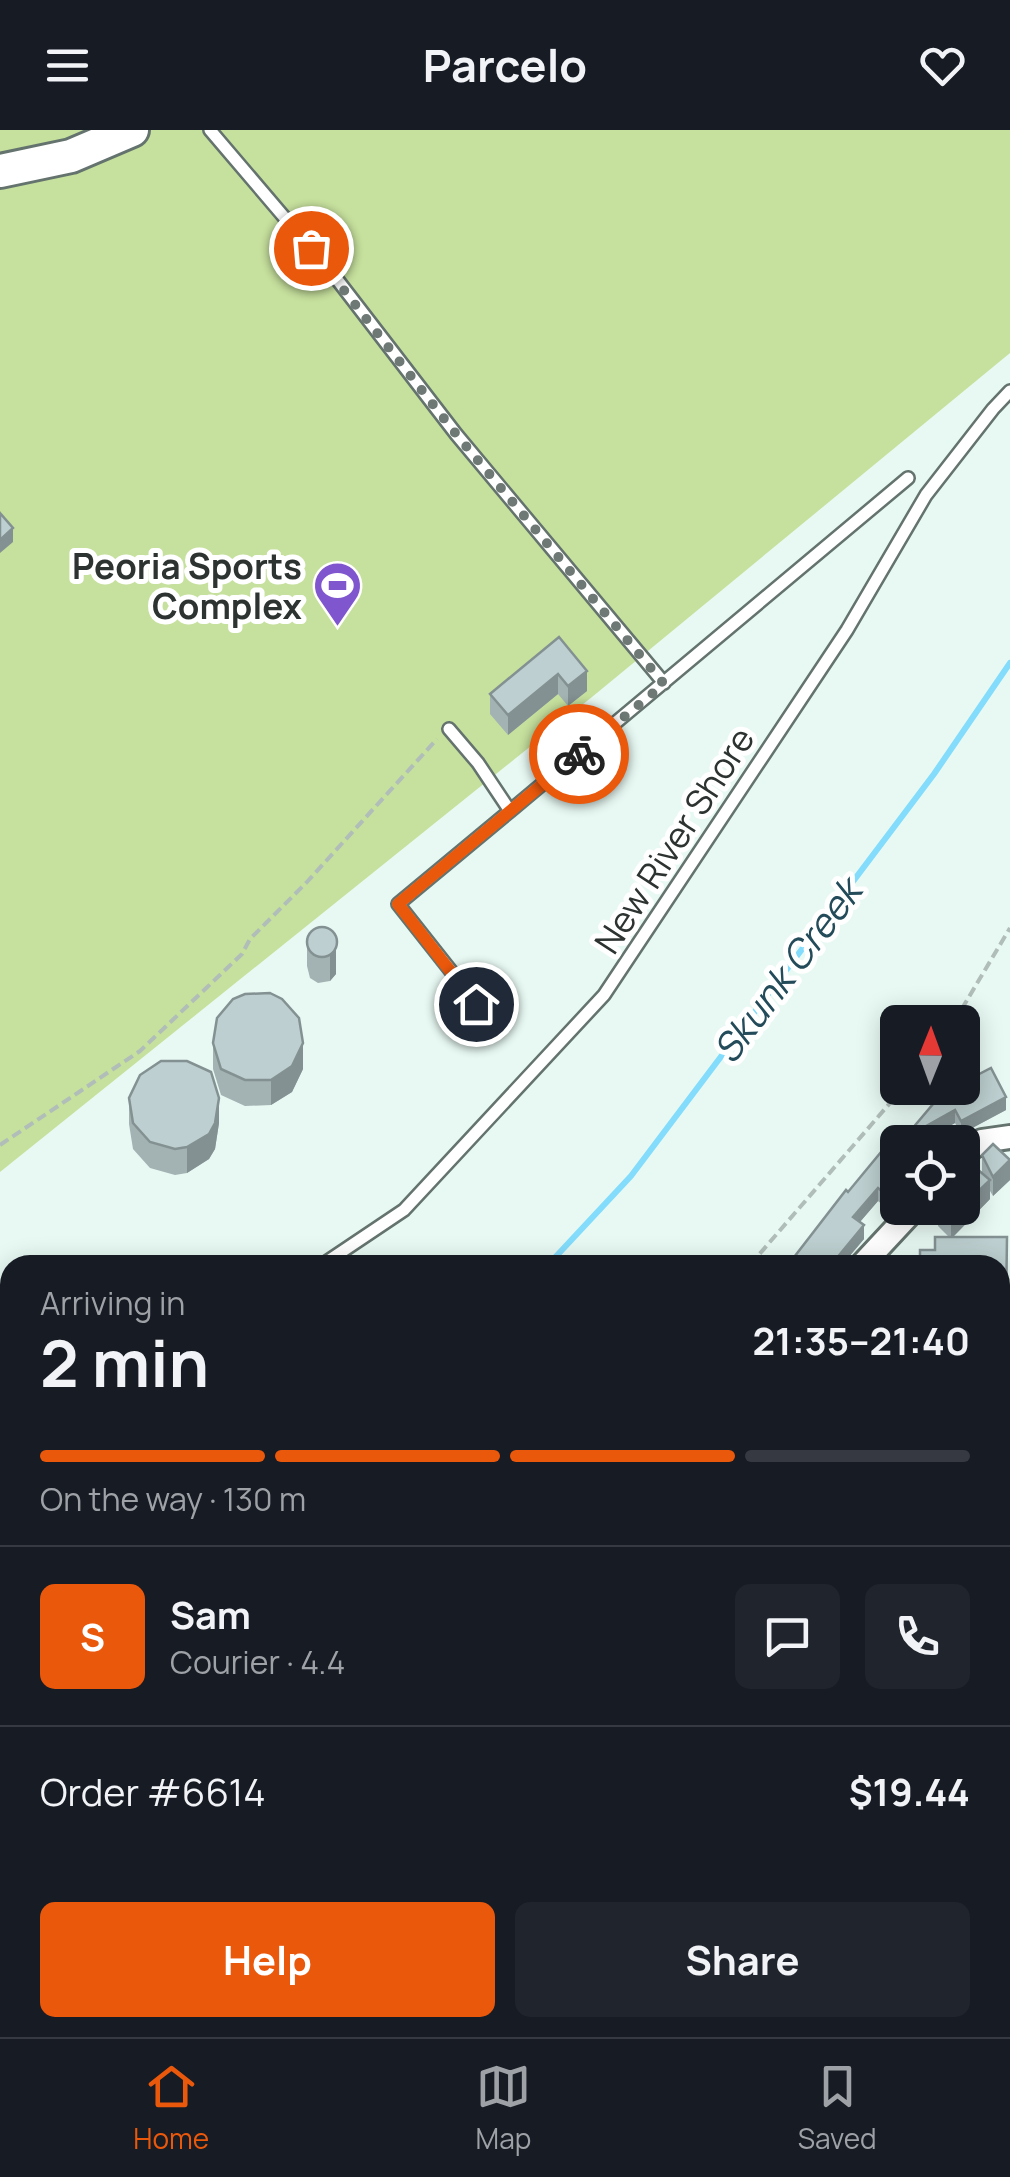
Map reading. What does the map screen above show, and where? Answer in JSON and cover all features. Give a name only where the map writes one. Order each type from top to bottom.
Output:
[{"type":"street","points":[[0,171],[71,156],[132,130]]},
{"type":"street","points":[[980,1141],[1010,1137]]},
{"type":"street","points":[[877,1255],[901,1225]]},
{"type":"lane","points":[[210,130],[336,278],[456,434],[664,684]]},
{"type":"lane","name":"New River Shore","points":[[337,1255],[404,1210],[604,996],[847,630],[926,495],[1010,391]]},
{"type":"lane","points":[[476,1004],[398,904],[908,478]]},
{"type":"lane","points":[[450,728],[510,811]]},
{"type":"path","points":[[0,1145],[11,1134],[140,1051],[242,954],[250,939],[306,883],[425,750],[450,728]]},
{"type":"path","points":[[964,1005],[1010,928]]},
{"type":"path","points":[[759,1255],[888,1105]]},
{"type":"green space","name":"Peoria Sports Complex","points":[[0,130],[1010,130],[1010,353],[592,697],[0,1172]]},
{"type":"building","points":[[0,513],[13,528],[0,540]]},
{"type":"building","points":[[559,637],[587,671],[568,686],[558,674],[508,715],[490,694]]},
{"type":"building","points":[[322,927],[336,936],[337,942],[328,956],[322,957],[308,948],[307,942],[316,928]]},
{"type":"building","points":[[270,993],[282,999],[299,1018],[303,1043],[292,1066],[271,1080],[245,1080],[221,1069],[213,1043],[217,1018],[233,999],[245,994]]},
{"type":"building","points":[[161,1061],[187,1061],[211,1072],[219,1098],[209,1134],[187,1147],[175,1149],[150,1142],[133,1123],[129,1098],[140,1075]]},
{"type":"building","points":[[991,1068],[1006,1097],[961,1121],[955,1110],[928,1125],[915,1125],[932,1105],[980,1105],[980,1074]]},
{"type":"building","points":[[993,1144],[1010,1160],[993,1177],[982,1155]]},
{"type":"building","points":[[880,1153],[880,1190],[853,1217],[864,1225],[839,1255],[796,1255]]},
{"type":"building","points":[[980,1172],[990,1180],[980,1190]]},
{"type":"building","points":[[935,1237],[1007,1237],[1007,1255],[920,1255],[920,1250],[935,1250]]},
{"type":"waterway","name":"Skunk Creek","points":[[557,1255],[631,1176],[934,774],[1010,663]]},
{"type":"way so far","points":[[311,248],[456,434],[664,684],[579,754]]},
{"type":"place","name":"Peoria Sports Complex","points":[[337,628]]},
{"type":"route","points":[[476,1004],[398,904],[579,754]]}]
